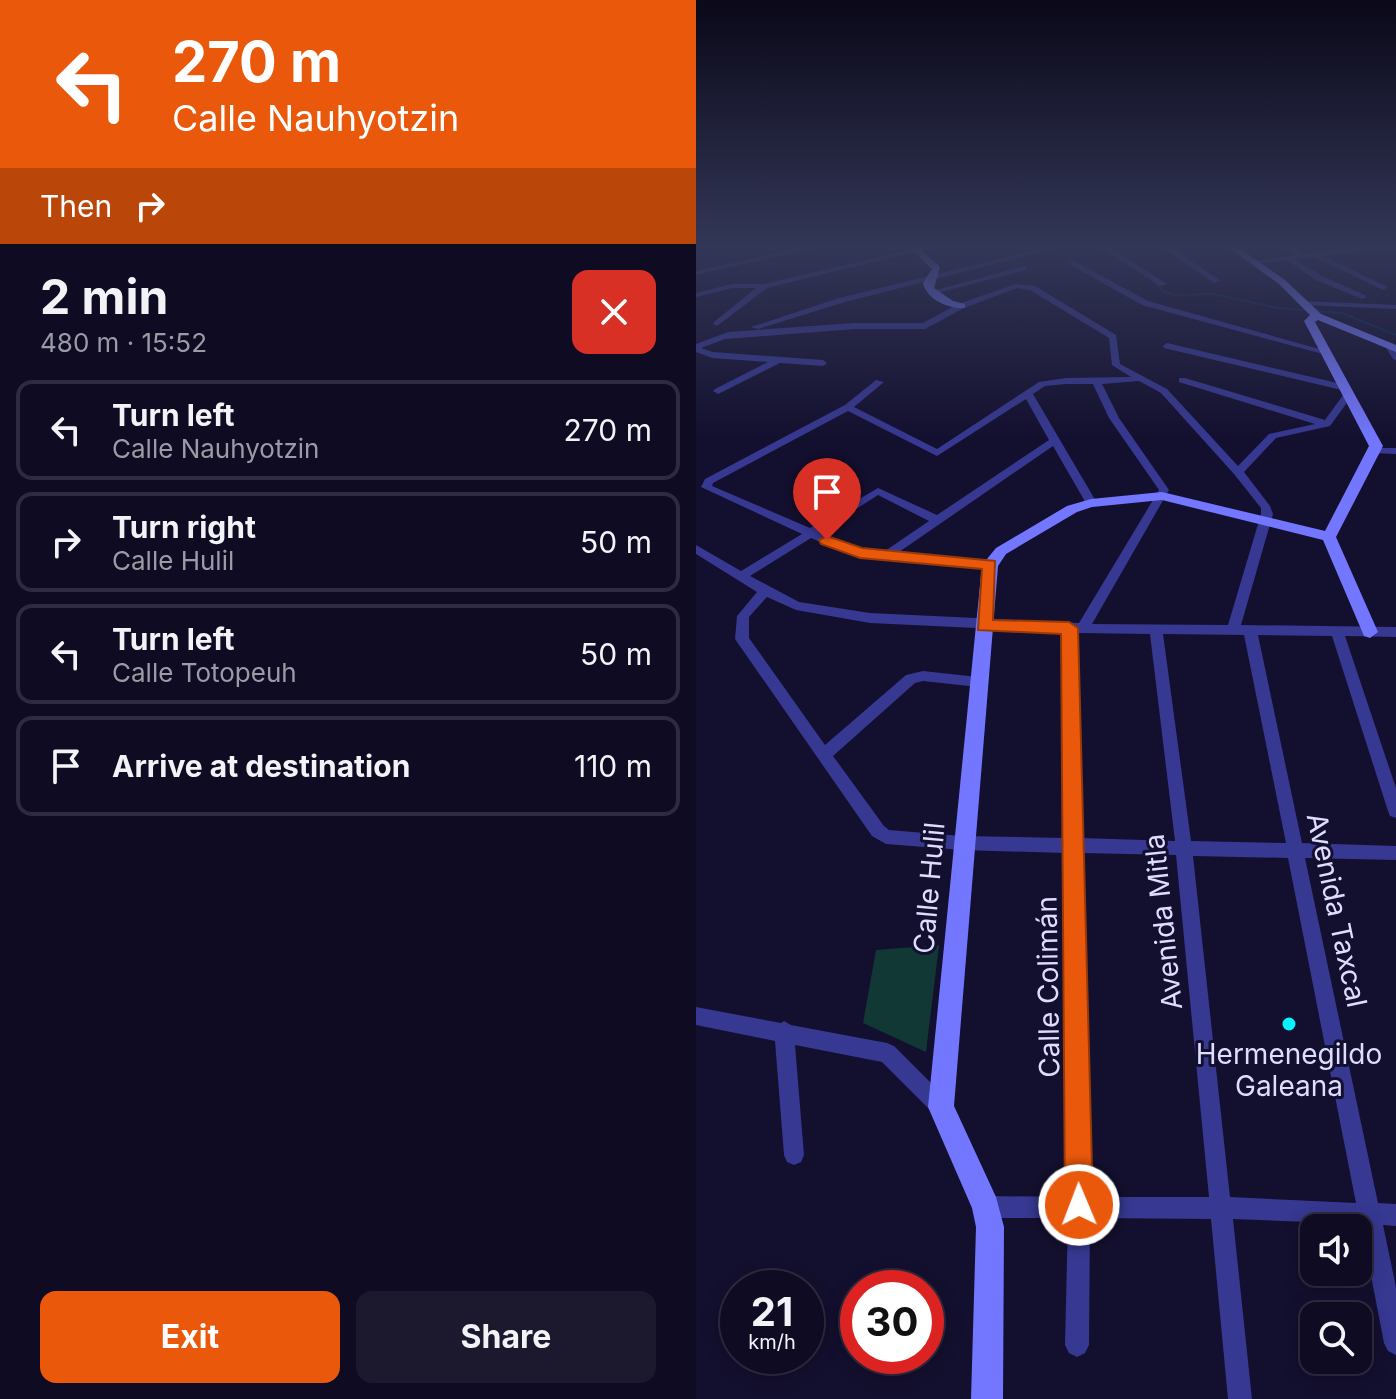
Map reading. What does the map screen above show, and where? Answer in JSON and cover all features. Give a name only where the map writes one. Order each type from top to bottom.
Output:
[{"type":"street","points":[[717,324],[734,310]]},
{"type":"street","points":[[696,348],[720,337],[817,310]]},
{"type":"street","points":[[720,337],[854,326],[919,327],[956,310]]},
{"type":"street","points":[[1069,310],[1113,337],[1114,363],[1164,391],[1238,472],[1266,508],[1265,521],[1233,630]]},
{"type":"street","points":[[1172,310],[1326,352]]},
{"type":"street","points":[[1310,310],[1309,321],[1375,441],[1376,451],[1329,537]]},
{"type":"street","points":[[1313,310],[1392,348],[1396,357]]},
{"type":"street","points":[[1167,346],[1348,390]]},
{"type":"street","points":[[696,348],[712,355],[823,363]]},
{"type":"street","points":[[718,391],[778,360]]},
{"type":"street","points":[[848,407],[937,453],[1042,384],[1140,378]]},
{"type":"street","points":[[1182,380],[1327,424]]},
{"type":"street","points":[[879,382],[848,407],[709,481],[706,487],[812,532],[841,549],[990,565],[1001,551],[1061,513],[1091,503],[1162,496],[1329,537]]},
{"type":"street","points":[[1076,628],[1162,496],[1162,483],[1114,418],[1097,383]]},
{"type":"street","points":[[1238,472],[1273,436],[1327,424],[1348,390]]},
{"type":"street","points":[[1028,394],[1091,503]]},
{"type":"street","points":[[885,556],[1054,441]]},
{"type":"street","points":[[1376,451],[1396,451]]},
{"type":"street","points":[[742,576],[881,491],[937,520]]},
{"type":"street","points":[[1329,537],[1370,632]]},
{"type":"street","points":[[696,549],[765,591],[809,609],[870,618],[984,626],[1396,632]]},
{"type":"street","name":"Calle Hulil","points":[[987,1399],[992,1246],[986,1207],[941,1107],[962,843],[990,565]]},
{"type":"street","points":[[765,591],[743,616],[742,639],[878,831],[892,838],[962,843],[1396,853]]},
{"type":"street","name":"Calle Colimán","points":[[1076,628],[1077,1345]]},
{"type":"street","name":"Avenida Mitla","points":[[1156,630],[1184,849],[1240,1399]]},
{"type":"street","name":"Avenida Taxcal","points":[[1250,630],[1371,1214]]},
{"type":"street","points":[[1337,632],[1396,811]]},
{"type":"street","points":[[825,754],[911,679],[923,676],[978,682]]},
{"type":"street","points":[[696,1016],[887,1053],[941,1107]]},
{"type":"street","points":[[784,1031],[794,1155]]},
{"type":"street","points":[[986,1207],[1079,1205],[1371,1214]]},
{"type":"street","points":[[1372,1214],[1396,1215]]},
{"type":"street","name":"Avenida Taxcal","points":[[1372,1219],[1396,1343]]},
{"type":"green space","points":[[939,945],[926,1052],[863,1023],[876,950]]},
{"type":"waterway","points":[[1307,310],[1342,313],[1396,335]]},
{"type":"place","name":"Hermenegildo Galeana","points":[[1289,1024]]},
{"type":"route","points":[[827,540],[841,549],[860,553],[990,565],[984,626],[1069,628],[1079,1205]]}]
